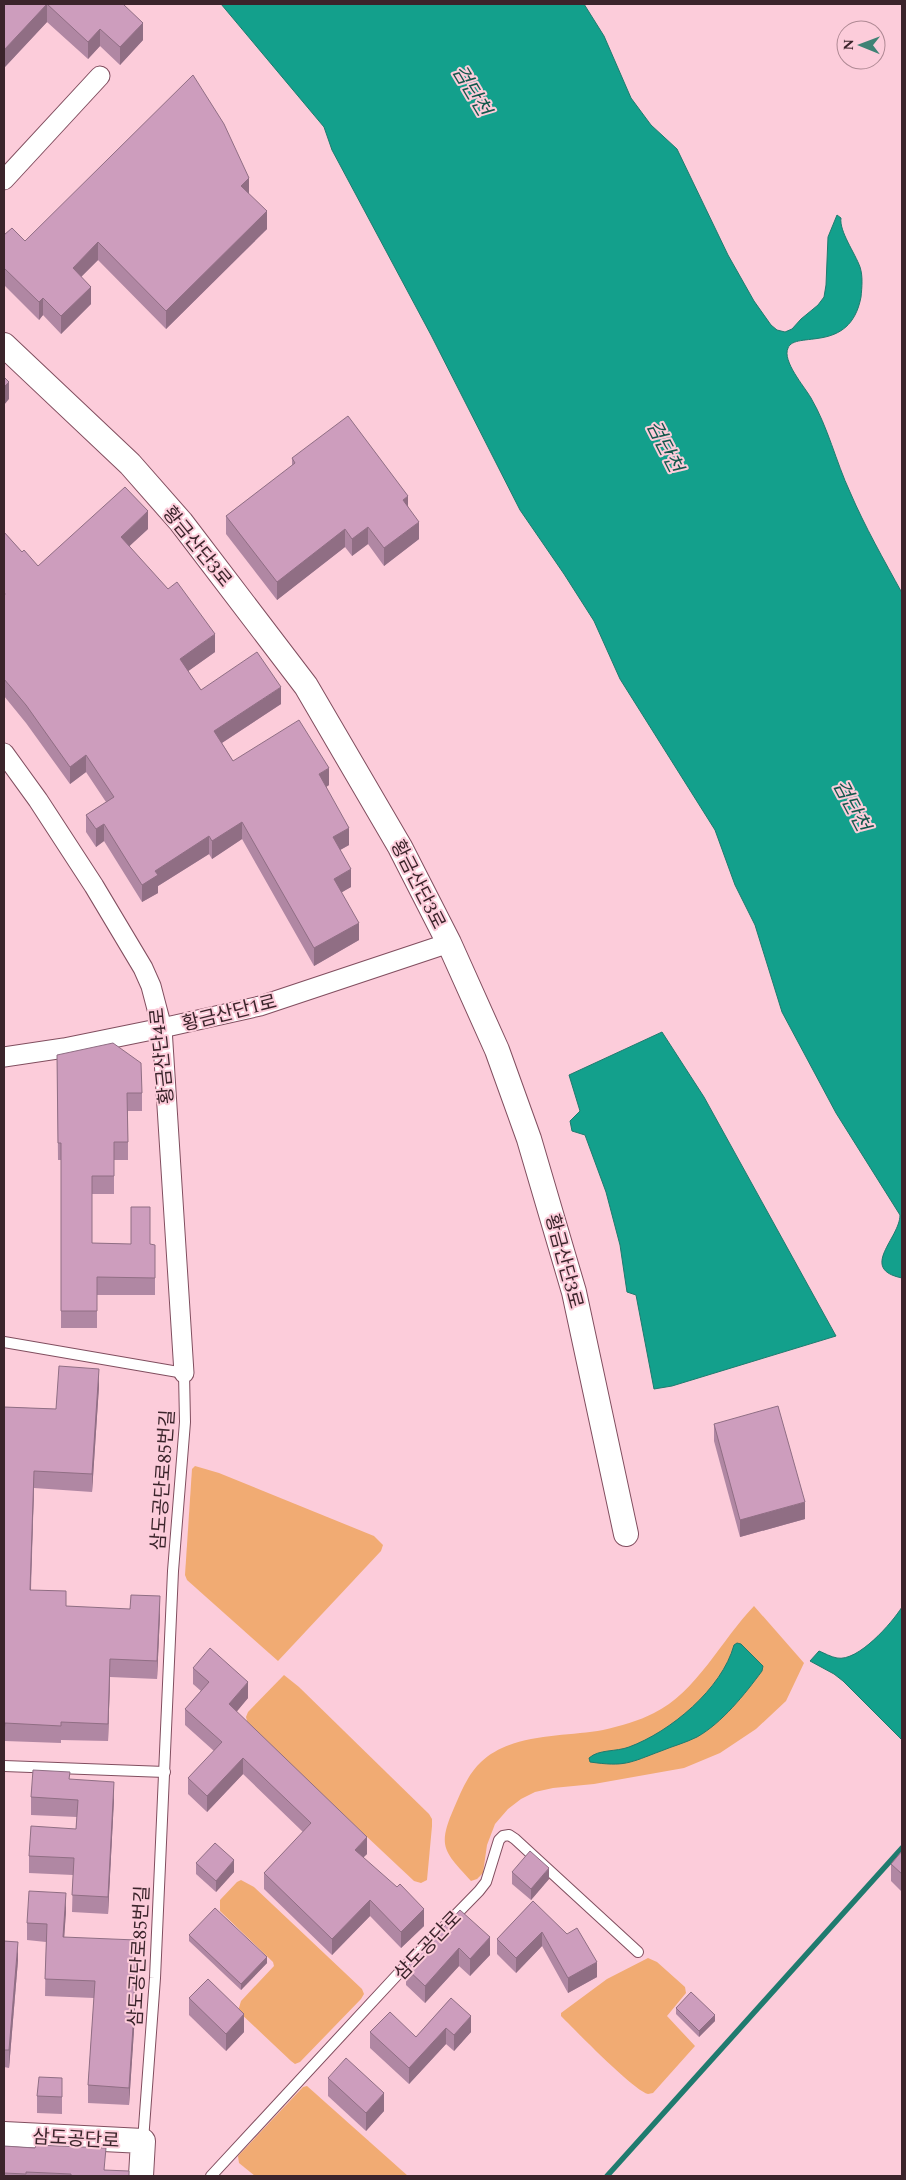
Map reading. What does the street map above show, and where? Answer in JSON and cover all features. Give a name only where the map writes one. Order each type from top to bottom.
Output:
[{"type":"street","points":[[4,180],[100,76]]},
{"type":"street","name":"황금산단3로","points":[[4,345],[130,464],[181,522],[306,686],[400,847],[449,943],[497,1050],[529,1139],[574,1292],[626,1534]]},
{"type":"street","name":"황금산단4로","points":[[4,752],[44,808],[94,886],[143,968],[151,986],[162,1028],[184,1373]]},
{"type":"street","name":"황금산단1로","points":[[4,1057],[64,1048],[260,1006],[449,943]]},
{"type":"street","name":"삼도공단로","points":[[4,2134],[143,2141],[141,2176]]},
{"type":"lane","points":[[4,1342],[184,1373]]},
{"type":"lane","name":"삼도공단로85번길","points":[[143,2141],[155,1978],[173,1571],[185,1422],[184,1373]]},
{"type":"lane","points":[[4,1766],[165,1772]]},
{"type":"lane","name":"삼도공단로","points":[[211,2176],[392,1981],[479,1891],[486,1882],[499,1840],[503,1836],[509,1835],[515,1839],[638,1952]]},
{"type":"shaded area","points":[[195,1466],[219,1473],[374,1536],[383,1545],[381,1551],[278,1661],[187,1580],[185,1575],[192,1469]]},
{"type":"shaded area","points":[[754,1606],[804,1663],[786,1701],[756,1729],[720,1753],[684,1768],[594,1784],[553,1788],[535,1792],[521,1799],[508,1809],[495,1824],[487,1845],[483,1873],[477,1879],[471,1881],[449,1855],[445,1840],[449,1821],[462,1790],[472,1772],[481,1762],[507,1746],[523,1741],[603,1730],[636,1721],[654,1713],[669,1704],[696,1679]]},
{"type":"shaded area","points":[[284,1675],[299,1687],[429,1814],[432,1819],[432,1826],[427,1880],[421,1883],[414,1881],[248,1725],[246,1717],[248,1712]]},
{"type":"shaded area","points":[[241,1880],[254,1887],[362,1989],[364,1994],[300,2062],[295,2064],[238,2011],[241,2001],[274,1966],[273,1962],[220,1911],[220,1900]]},
{"type":"shaded area","points":[[648,1958],[657,1962],[685,1987],[686,1993],[667,2016],[695,2046],[653,2093],[648,2094],[630,2083],[604,2059],[561,2016],[561,2013],[607,1979]]},
{"type":"shaded area","points":[[307,2086],[408,2176],[255,2176],[239,2163],[238,2156],[303,2087]]},
{"type":"water","name":"검단천","points":[[221,4],[584,4],[604,36],[631,98],[651,125],[677,149],[728,255],[754,301],[771,325],[777,330],[785,332],[792,329],[824,297],[828,237],[837,215],[841,218],[842,229],[858,261],[862,274],[861,297],[855,315],[846,327],[835,334],[793,343],[788,348],[787,353],[791,366],[817,409],[845,481],[862,518],[902,593],[902,1278],[889,1274],[883,1268],[882,1260],[900,1215],[836,1113],[782,1012],[755,925],[735,885],[715,830],[620,679],[594,621],[520,510],[431,335],[332,150],[324,127]]},
{"type":"water","points":[[662,1032],[704,1097],[836,1336],[672,1386],[654,1389],[636,1295],[627,1292],[620,1245],[606,1192],[585,1135],[572,1131],[570,1121],[580,1111],[569,1075]]},
{"type":"water","points":[[902,1607],[902,1740],[843,1681],[810,1661],[819,1651],[837,1658],[845,1658],[855,1654],[883,1631]]},
{"type":"water","points":[[737,1643],[741,1644],[763,1666],[762,1671],[741,1698],[715,1724],[693,1739],[634,1761],[619,1764],[590,1762],[589,1758],[593,1755],[629,1747],[661,1731],[677,1720],[706,1693],[728,1661],[734,1645]]},
{"type":"building","points":[[4,4],[47,4],[4,50]]},
{"type":"building","points":[[47,4],[123,4],[143,23],[120,47],[100,29],[88,42]]},
{"type":"building","points":[[193,75],[224,124],[249,178],[241,186],[267,211],[166,311],[98,242],[73,268],[91,287],[61,316],[43,298],[39,302],[4,268],[4,235],[12,228],[25,241]]},
{"type":"building","points":[[4,377],[9,382],[4,387]]},
{"type":"building","points":[[348,416],[408,496],[403,500],[419,522],[384,548],[368,527],[352,539],[345,529],[277,582],[226,516],[295,463],[292,458]]},
{"type":"building","points":[[125,487],[148,511],[121,537],[168,589],[177,582],[215,634],[180,659],[201,690],[257,652],[281,687],[214,731],[233,761],[299,720],[329,768],[319,774],[349,828],[333,837],[351,869],[334,879],[359,923],[314,948],[242,822],[212,841],[209,836],[155,871],[158,875],[142,885],[104,824],[96,829],[86,815],[114,797],[86,755],[70,767],[26,705],[4,679],[4,532],[38,566]]},
{"type":"building","points":[[113,1043],[141,1063],[142,1093],[127,1093],[128,1142],[114,1142],[114,1176],[92,1176],[92,1243],[131,1244],[131,1207],[150,1207],[150,1244],[155,1245],[155,1278],[97,1277],[97,1311],[61,1311],[61,1143],[58,1143],[57,1055]]},
{"type":"building","points":[[59,1366],[99,1369],[92,1474],[34,1471],[30,1590],[66,1591],[66,1606],[130,1609],[131,1595],[160,1596],[157,1661],[110,1659],[108,1724],[61,1722],[61,1726],[5,1723],[4,1732],[4,1407],[56,1409]]},
{"type":"building","points":[[778,1406],[805,1502],[740,1520],[714,1424]]},
{"type":"building","points":[[210,1648],[248,1682],[229,1704],[367,1837],[355,1850],[397,1887],[400,1884],[424,1909],[401,1932],[370,1900],[332,1939],[264,1873],[311,1823],[243,1758],[207,1796],[188,1778],[222,1742],[185,1709],[209,1682],[193,1668]]},
{"type":"building","points":[[33,1770],[70,1772],[69,1779],[114,1782],[108,1897],[72,1895],[74,1858],[29,1856],[31,1826],[76,1829],[78,1800],[31,1797]]},
{"type":"building","points":[[215,1843],[234,1860],[216,1881],[196,1863]]},
{"type":"building","points":[[530,1851],[549,1868],[531,1889],[512,1872]]},
{"type":"building","points":[[902,1851],[902,1874],[891,1864]]},
{"type":"building","points":[[29,1891],[66,1893],[63,1937],[136,1940],[135,1997],[129,2088],[88,2085],[95,1981],[45,1979],[47,1924],[27,1923]]},
{"type":"building","points":[[533,1901],[567,1934],[577,1928],[597,1962],[568,1978],[542,1932],[516,1958],[497,1939]]},
{"type":"building","points":[[215,1908],[267,1957],[241,1984],[189,1935]]},
{"type":"building","points":[[460,1910],[490,1937],[470,1959],[459,1948],[425,1986],[406,1968]]},
{"type":"building","points":[[4,1941],[18,1942],[9,2050],[4,2050]]},
{"type":"building","points":[[208,1979],[244,2014],[226,2034],[189,1998]]},
{"type":"building","points":[[691,1992],[715,2015],[699,2031],[676,2008]]},
{"type":"building","points":[[451,1998],[471,2016],[454,2035],[446,2028],[409,2068],[370,2032],[390,2012],[416,2037]]},
{"type":"building","points":[[346,2058],[384,2093],[366,2113],[328,2078]]},
{"type":"building","points":[[39,2077],[62,2078],[62,2097],[37,2096]]},
{"type":"building","points":[[36,2145],[106,2148],[104,2170],[129,2171],[129,2176],[71,2176],[71,2174],[26,2172],[26,2174],[4,2173],[4,2146],[35,2148]]},
{"type":"waterway","points":[[607,2176],[902,1848]]}]
